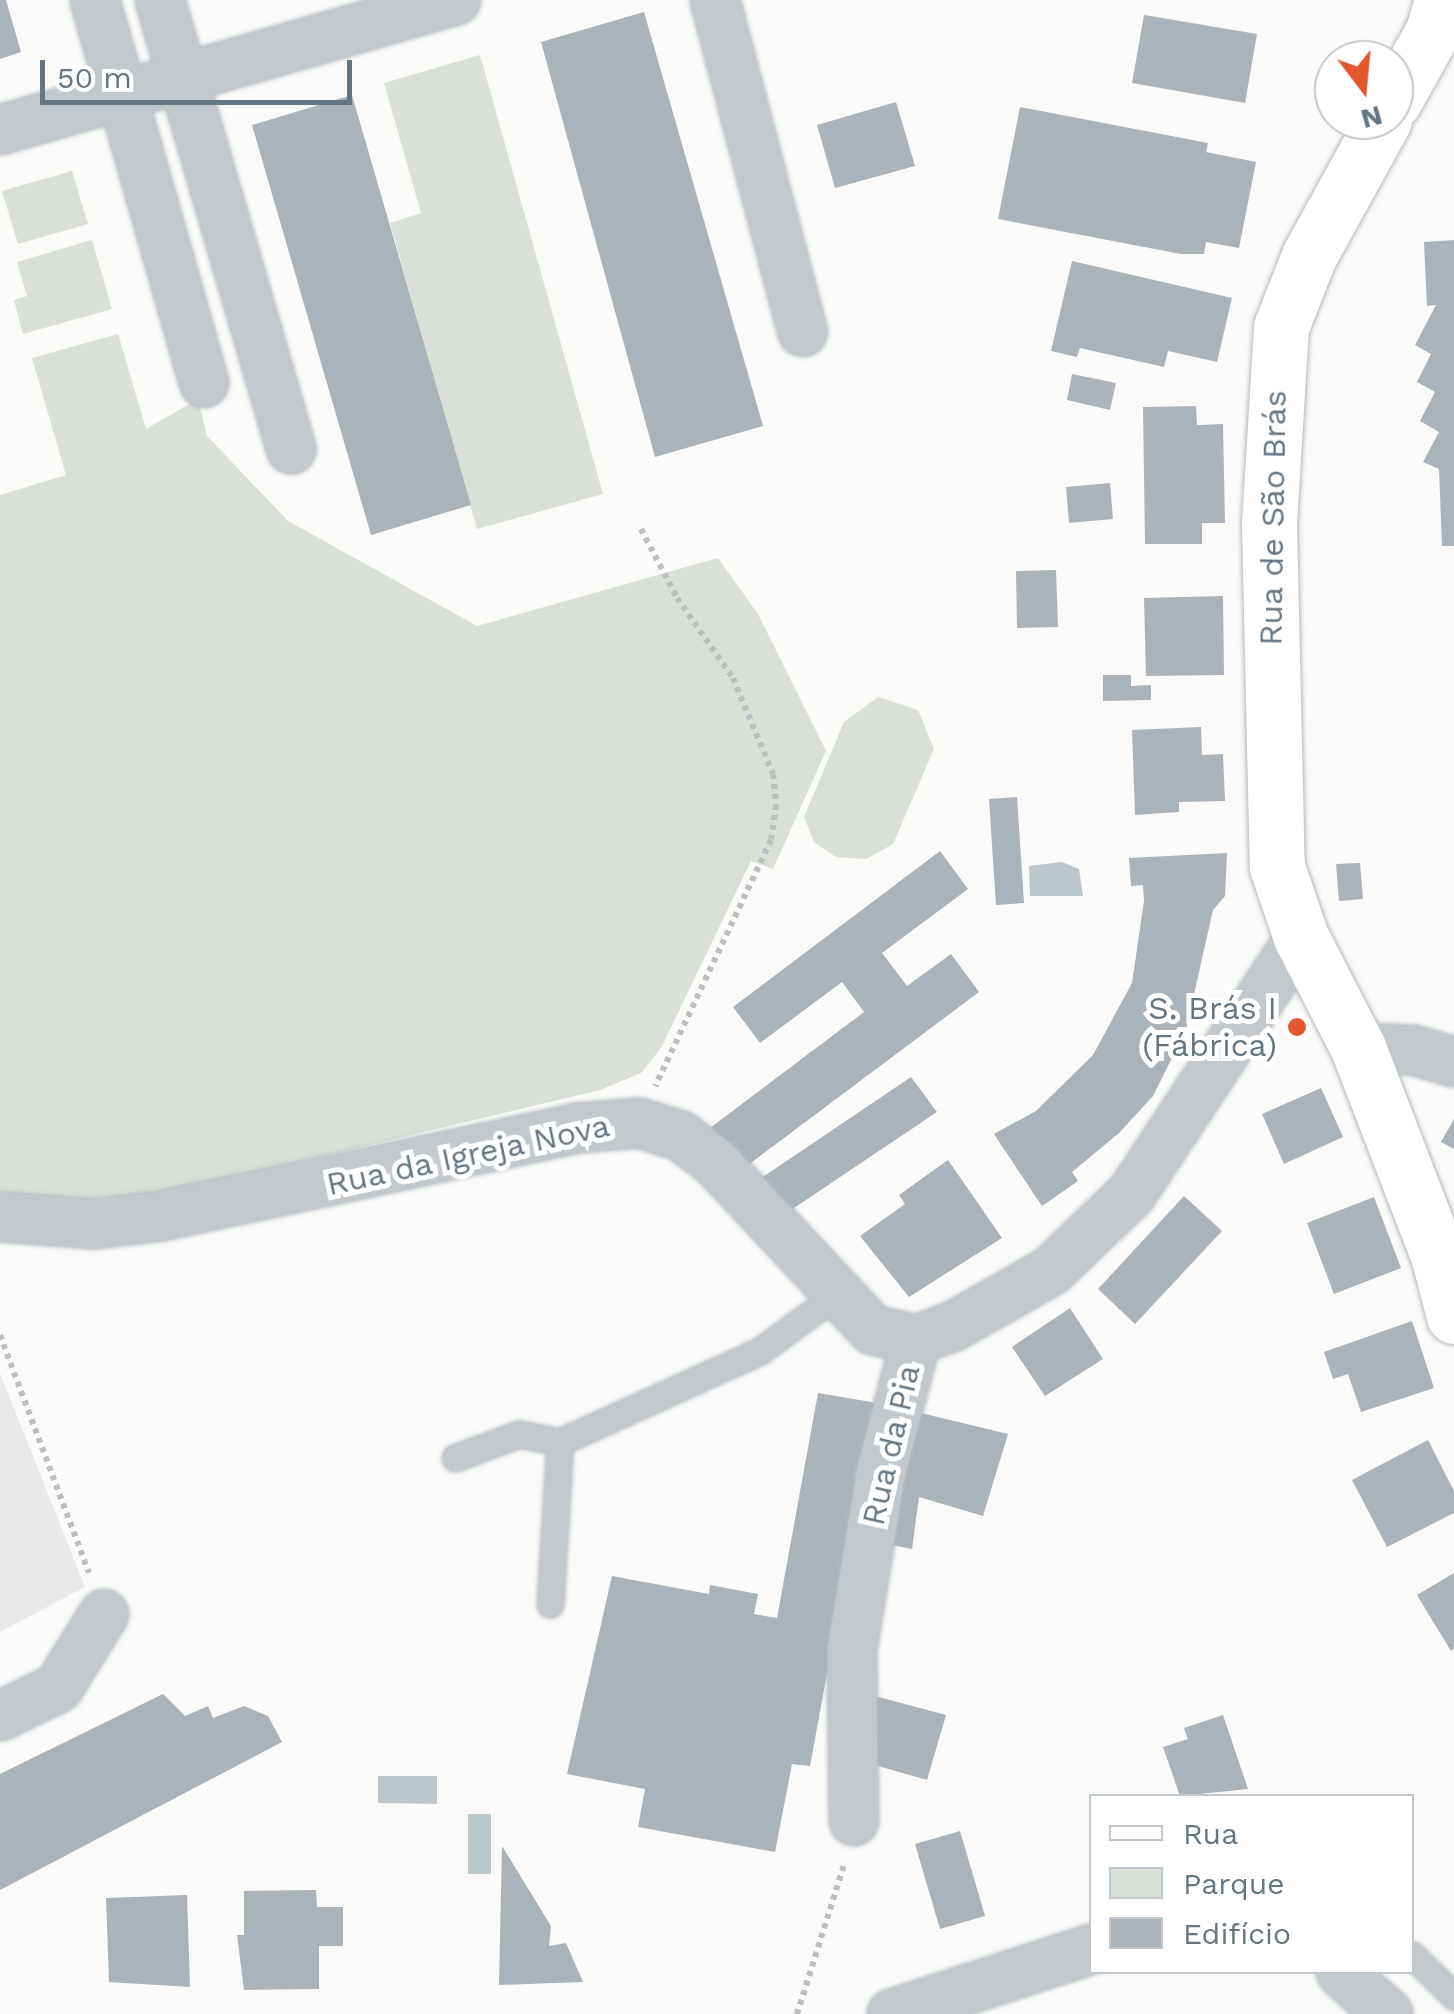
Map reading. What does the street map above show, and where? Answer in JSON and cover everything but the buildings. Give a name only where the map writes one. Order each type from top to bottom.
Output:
[{"type":"street","points":[[95,0],[204,384]]},
{"type":"street","points":[[160,0],[290,449]]},
{"type":"street","points":[[0,130],[456,0]]},
{"type":"street","points":[[715,0],[803,332]]},
{"type":"street","points":[[1414,65],[1433,31],[1442,0]]},
{"type":"street","name":"Rua de São Brás","points":[[1373,140],[1309,256],[1281,328],[1272,404],[1278,867],[1301,937],[1358,1048],[1438,1255],[1454,1316]]},
{"type":"street","name":"Rua da Pia","points":[[854,1821],[852,1649],[881,1472],[916,1340],[954,1326],[1052,1271],[1132,1193],[1301,937]]},
{"type":"street","points":[[1358,1048],[1413,1050],[1454,1062]]},
{"type":"street","name":"Rua da Igreja Nova","points":[[0,1217],[94,1224],[161,1216],[577,1128],[639,1122],[681,1136],[716,1162],[836,1295],[873,1330],[916,1340]]},
{"type":"street","points":[[0,1716],[58,1688],[104,1614]]},
{"type":"street","points":[[892,2014],[1089,1950]]},
{"type":"street","points":[[1344,1974],[1388,2014]]},
{"type":"lane","points":[[455,1458],[519,1434],[560,1442],[760,1352],[836,1295]]},
{"type":"lane","points":[[550,1604],[560,1442]]},
{"type":"lane","points":[[1414,1957],[1454,1996]]},
{"type":"path","points":[[639,1122],[771,840],[776,805],[773,774],[733,678],[677,598],[641,529]]},
{"type":"path","points":[[0,1336],[104,1614]]},
{"type":"path","points":[[798,2014],[854,1821]]},
{"type":"shaded area","points":[[1062,862],[1079,869],[1083,896],[1030,896],[1029,866]]},
{"type":"shaded area","points":[[0,1373],[85,1587],[0,1632]]},
{"type":"shaded area","points":[[378,1776],[437,1776],[437,1804],[378,1803]]},
{"type":"shaded area","points":[[468,1814],[491,1814],[491,1874],[468,1874]]},
{"type":"green space","points":[[480,55],[603,494],[477,529],[390,223],[421,213],[384,83]]},
{"type":"green space","points":[[72,171],[88,224],[18,244],[2,191]]},
{"type":"green space","points":[[92,240],[112,309],[23,334],[14,300],[27,296],[17,262]]},
{"type":"green space","points":[[118,334],[146,429],[198,399],[207,436],[288,521],[477,626],[718,558],[758,614],[826,751],[773,869],[751,861],[661,1048],[641,1073],[600,1090],[169,1193],[57,1202],[0,1192],[0,495],[66,475],[32,358]]},
{"type":"green space","points":[[878,697],[918,710],[934,749],[893,844],[866,859],[836,857],[814,842],[804,817],[844,722]]},
{"type":"place","name":"S. Brás I (Fábrica)","points":[[1297,1027]]}]
